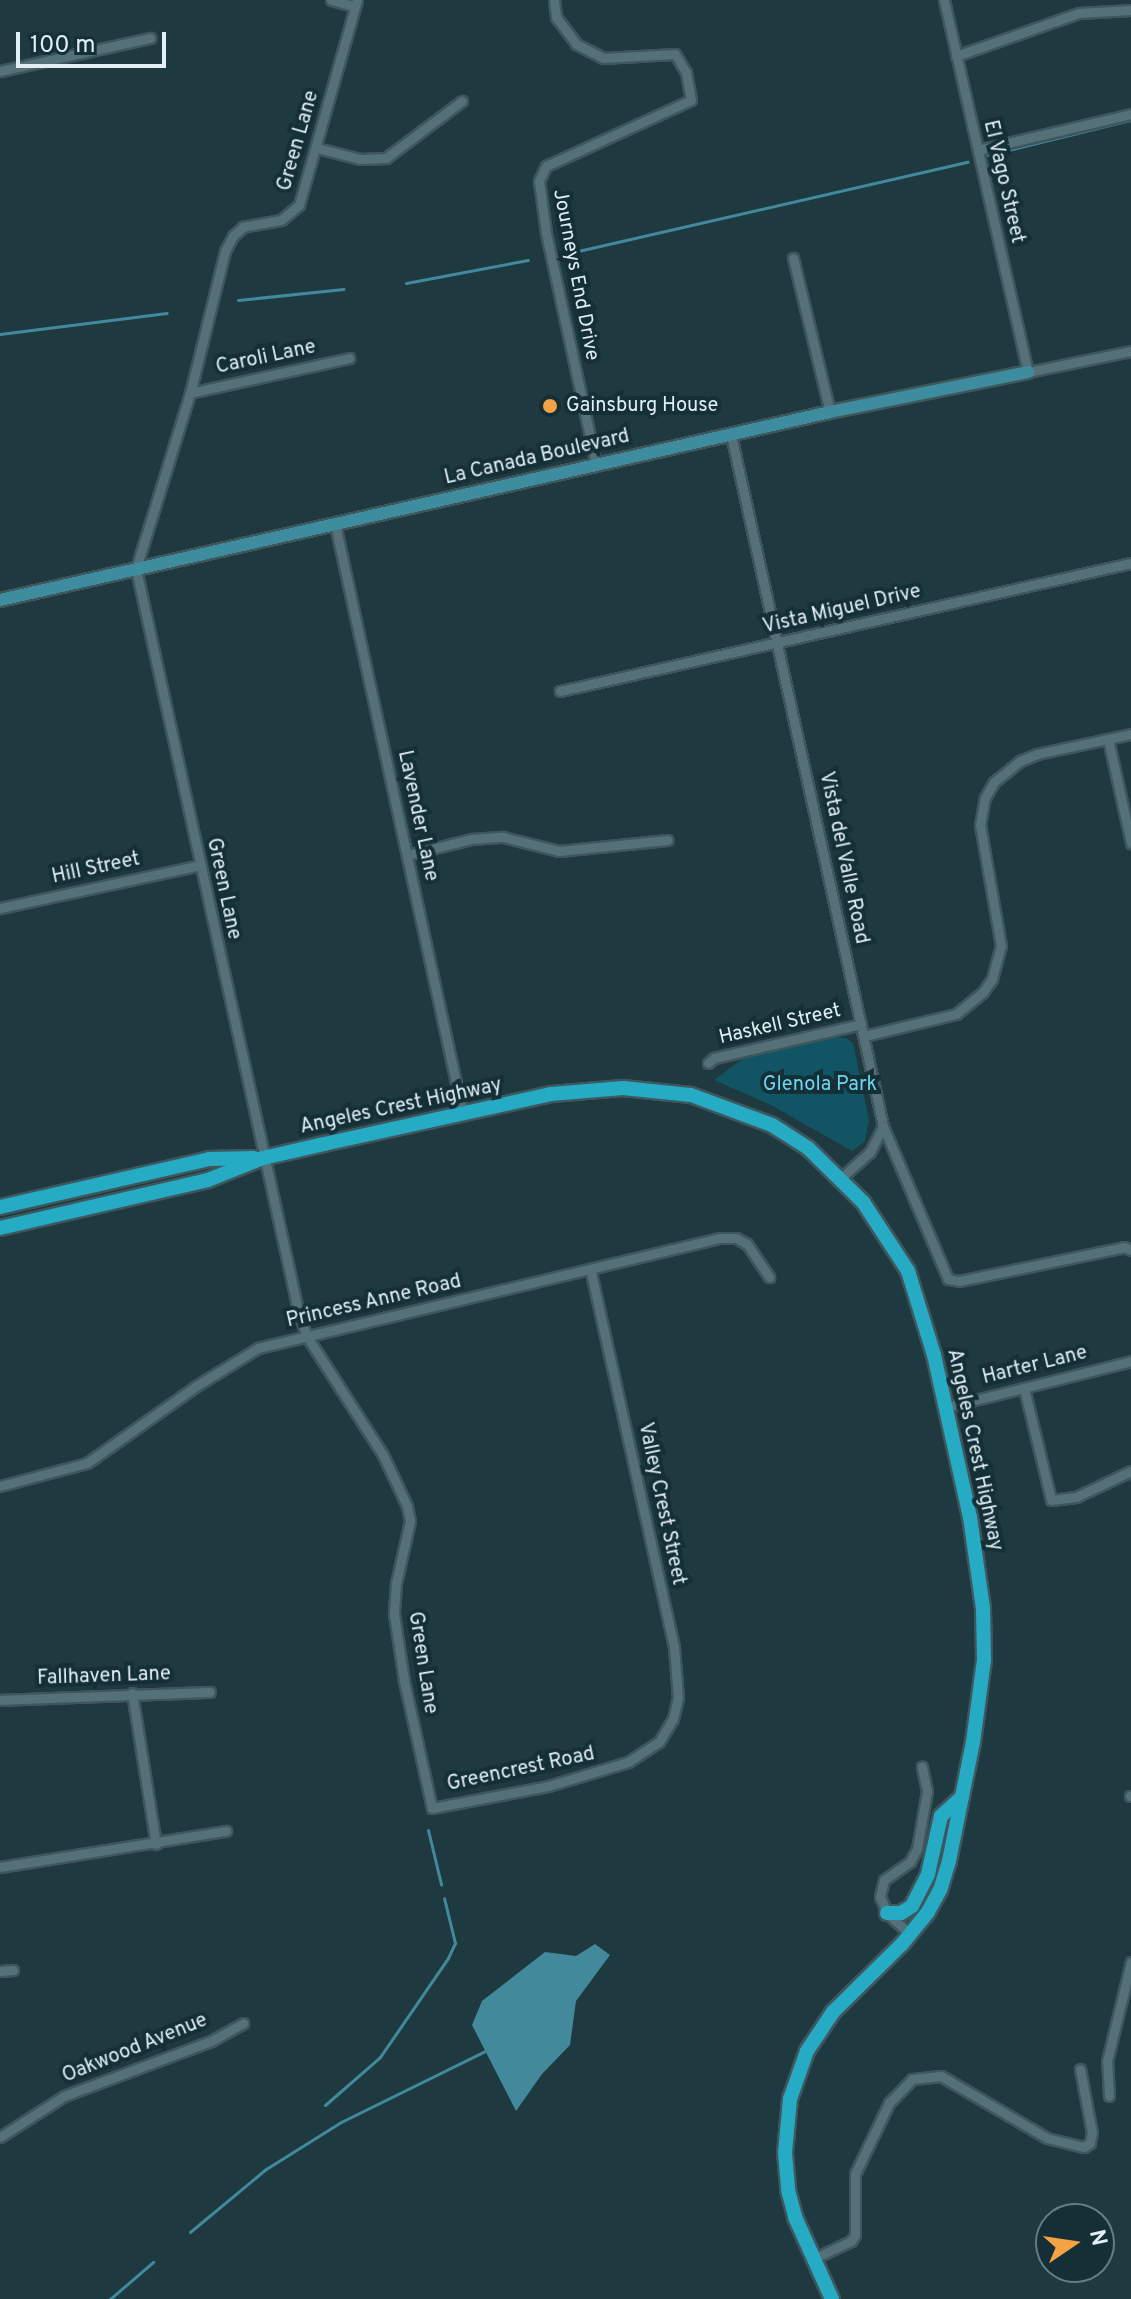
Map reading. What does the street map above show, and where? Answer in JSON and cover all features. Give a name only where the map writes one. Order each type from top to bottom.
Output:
[{"type":"main road","name":"Angeles Crest Highway","points":[[0,1228],[208,1180],[263,1158],[570,1091],[623,1088],[691,1095],[772,1125],[808,1148],[841,1178],[880,1225],[908,1271],[923,1313],[947,1407],[979,1573],[984,1642],[978,1704],[962,1796],[940,1890],[910,1934],[833,2012],[807,2051],[795,2081],[787,2116],[785,2172],[795,2217],[832,2299]]},
{"type":"main road","name":"Angeles Crest Highway","points":[[0,1207],[209,1159],[263,1158]]},
{"type":"main road","points":[[887,1913],[901,1913],[912,1906],[928,1874],[941,1816],[962,1796]]},
{"type":"street","name":"Green Lane","points":[[331,0],[356,3],[304,195],[295,211],[281,220],[243,227],[233,236],[225,251],[190,393],[136,569],[263,1158],[306,1335],[388,1464],[407,1506],[410,1521],[396,1583],[394,1614],[404,1681],[432,1808]]},
{"type":"street","name":"Journeys End Drive","points":[[554,0],[556,17],[576,44],[603,58],[675,54],[686,72],[691,100],[546,166],[539,181],[544,221],[596,465]]},
{"type":"street","name":"El Vago Street","points":[[944,0],[1028,372]]},
{"type":"street","points":[[956,56],[1079,13],[1131,10]]},
{"type":"street","points":[[0,71],[150,38]]},
{"type":"street","points":[[317,148],[360,159],[386,158],[462,101]]},
{"type":"street","points":[[978,150],[1131,114]]},
{"type":"street","points":[[793,258],[830,412]]},
{"type":"street","name":"La Canada Boulevard","points":[[0,600],[830,412],[1131,351]]},
{"type":"street","name":"Caroli Lane","points":[[190,393],[349,358]]},
{"type":"street","name":"Vista del Valle Road","points":[[731,435],[883,1126],[948,1279],[959,1281],[1124,1247],[1131,1250]]},
{"type":"street","name":"Lavender Lane","points":[[335,524],[463,1115]]},
{"type":"street","name":"Vista Miguel Drive","points":[[560,691],[1131,563]]},
{"type":"street","name":"Haskell Street","points":[[864,1036],[956,1014],[983,992],[995,971],[1001,946],[980,825],[985,798],[994,782],[1020,761],[1131,734]]},
{"type":"street","points":[[1108,739],[1131,843]]},
{"type":"street","points":[[407,855],[471,839],[503,837],[559,851],[667,840]]},
{"type":"street","name":"Hill Street","points":[[0,908],[200,865]]},
{"type":"street","name":"Haskell Street","points":[[708,1063],[714,1058],[861,1024]]},
{"type":"street","points":[[841,1178],[870,1152],[883,1126]]},
{"type":"street","name":"Princess Anne Road","points":[[0,1486],[87,1463],[245,1353],[306,1335],[591,1272],[624,1260],[736,1238],[756,1253],[769,1277]]},
{"type":"street","name":"Valley Crest Street","points":[[591,1272],[678,1676],[673,1719],[659,1742]]},
{"type":"street","name":"Harter Lane","points":[[947,1407],[1131,1361]]},
{"type":"street","points":[[1024,1388],[1051,1500],[1076,1497],[1131,1471]]},
{"type":"street","name":"Fallhaven Lane","points":[[0,1700],[210,1692]]},
{"type":"street","points":[[132,1693],[156,1844]]},
{"type":"street","name":"Greencrest Road","points":[[432,1808],[548,1786],[608,1769],[628,1762],[659,1742]]},
{"type":"street","points":[[910,1934],[887,1913],[880,1897],[884,1880],[910,1862],[917,1849],[927,1791],[922,1767]]},
{"type":"street","points":[[0,1867],[226,1831]]},
{"type":"street","points":[[1109,2096],[1107,2061],[1131,1962]]},
{"type":"street","points":[[0,1971],[13,1970]]},
{"type":"street","name":"Oakwood Avenue","points":[[0,2137],[64,2096],[211,2041],[243,2023]]},
{"type":"street","points":[[813,2259],[851,2241],[855,2235],[855,2174],[889,2103],[912,2079],[941,2076],[1047,2138],[1084,2147],[1092,2139],[1080,2069]]},
{"type":"green space","name":"Glenola Park","points":[[832,1037],[846,1038],[853,1043],[869,1120],[865,1141],[852,1151],[771,1105],[714,1080],[748,1055]]},
{"type":"shaded area","points":[[595,1944],[610,1955],[576,2001],[570,2045],[542,2074],[516,2111],[472,2025],[482,2001],[545,1952],[576,1956]]},
{"type":"waterway","points":[[988,155],[1131,120]]},
{"type":"waterway","points":[[565,254],[968,162]]},
{"type":"waterway","points":[[406,283],[528,260]]},
{"type":"waterway","points":[[238,300],[343,289]]},
{"type":"waterway","points":[[0,334],[167,313]]},
{"type":"waterway","points":[[428,1830],[441,1884]]},
{"type":"waterway","points":[[325,2105],[380,2057],[448,1958],[455,1943],[444,1898]]},
{"type":"waterway","points":[[190,2232],[266,2169],[341,2122],[485,2051]]},
{"type":"waterway","points":[[110,2299],[153,2262]]},
{"type":"place","name":"Gainsburg House","points":[[550,406]]}]
